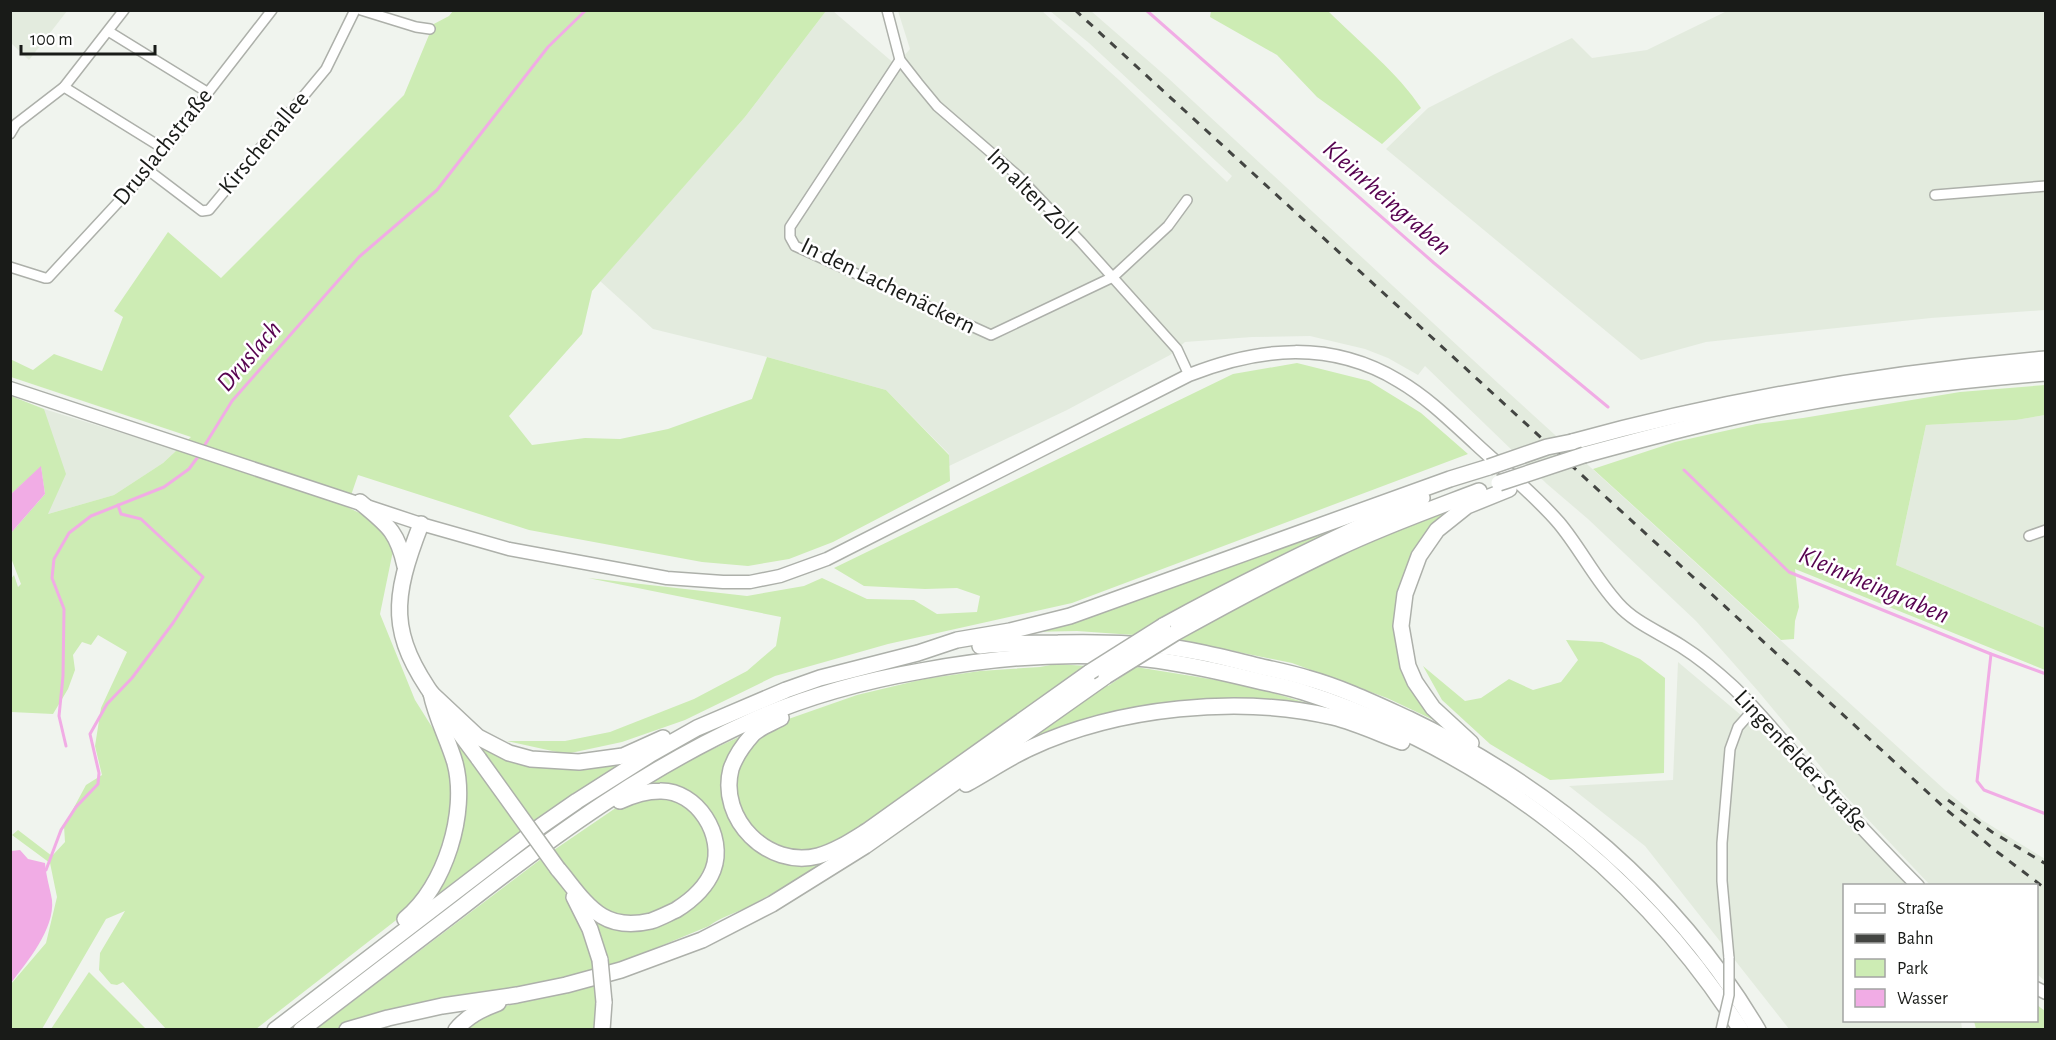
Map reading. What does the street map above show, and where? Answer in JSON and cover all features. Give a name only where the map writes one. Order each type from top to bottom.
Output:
[{"type":"highway","points":[[826,693],[754,732],[731,769],[729,786],[731,802],[738,821],[754,841],[783,856],[816,856],[843,846],[1090,672],[1169,630],[1223,606],[1338,548],[1498,478],[1572,442],[1635,425],[1771,395],[1884,377],[2046,359]]},
{"type":"highway","points":[[275,1029],[577,801],[697,728],[786,690],[820,678],[918,654],[957,640],[1010,631],[1070,616],[1450,479],[1498,478],[1676,430],[1796,404],[1912,387],[2046,373]]},
{"type":"highway","points":[[1498,478],[1437,530],[1419,556],[1405,594],[1401,626],[1408,666],[1415,682],[1432,708],[1499,767]]},
{"type":"highway","points":[[360,502],[391,530],[401,548],[405,566]]},
{"type":"highway","points":[[421,524],[405,566],[400,584],[399,601],[402,632],[413,664],[431,693],[558,868],[590,906],[602,916],[625,924],[636,924],[661,918],[689,902],[700,891],[713,870],[716,849],[709,822],[695,805],[683,796],[662,790],[638,794],[620,801],[591,820],[567,828]]},
{"type":"highway","points":[[456,1029],[463,1021],[481,1009],[517,996],[621,970],[702,940],[772,904],[865,846],[1169,630]]},
{"type":"highway","points":[[918,654],[999,644],[1092,642],[1160,646],[1227,658],[1308,678],[1365,698],[1454,741],[1499,767],[1588,832],[1643,883],[1682,926],[1719,970],[1758,1029]]},
{"type":"highway","points":[[301,1029],[567,828],[668,762],[754,720],[826,693],[884,677],[992,659],[1105,656],[1148,659],[1199,667],[1299,691],[1353,710],[1442,750],[1484,774],[1524,801],[1589,852],[1624,884],[1655,916],[1706,977],[1741,1029]]},
{"type":"highway","points":[[431,693],[478,737],[509,753],[531,759],[579,762],[623,756],[670,735],[697,728]]},
{"type":"highway","points":[[384,946],[397,926],[412,914],[440,876],[455,832],[458,787],[455,763],[435,713],[431,693]]},
{"type":"highway","points":[[921,807],[1030,748],[1069,733],[1135,715],[1172,709],[1250,706],[1311,713],[1336,718],[1423,750],[1442,750]]},
{"type":"highway","points":[[558,868],[590,929],[600,960],[604,1002],[602,1029]]},
{"type":"highway","points":[[348,1029],[442,1006],[517,996]]},
{"type":"main road","name":"Lingenfelder Straße","points":[[10,388],[421,524],[509,549],[667,578],[750,582],[780,576],[827,559],[1189,375],[1244,357],[1291,351],[1333,355],[1358,362],[1399,381],[1439,411],[1539,501],[1561,525],[1605,589],[1623,609],[1644,626],[1678,644],[1715,671],[1754,709],[1917,884]]},
{"type":"street","points":[[10,134],[13,121],[64,87],[124,10]]},
{"type":"street","name":"Druslachstraße","points":[[10,267],[48,278],[148,170],[272,10]]},
{"type":"street","name":"Kirschenallee","points":[[148,170],[202,211],[209,210],[326,69],[355,10]]},
{"type":"street","points":[[361,10],[416,27],[430,28]]},
{"type":"street","name":"Im alten Zoll","points":[[887,10],[900,60],[937,106],[1010,168],[1113,277],[1177,349],[1189,375]]},
{"type":"street","points":[[108,31],[207,92]]},
{"type":"street","name":"In den Lachenäckern","points":[[900,60],[790,227],[790,237],[795,246],[991,336],[1113,277],[1168,226],[1187,200]]},
{"type":"street","points":[[64,87],[164,149]]},
{"type":"street","points":[[1935,195],[2046,186]]},
{"type":"street","points":[[2029,536],[2046,530]]},
{"type":"street","points":[[1721,1029],[1728,995],[1729,958],[1722,881],[1722,843],[1730,749],[1738,727],[1754,709]]},
{"type":"shaded area","points":[[10,11],[67,11],[29,60],[11,43]]},
{"type":"shaded area","points":[[826,11],[833,11],[896,65],[910,49],[898,11],[1042,11],[1227,182],[1232,176],[1089,43],[1050,11],[1091,11],[1168,78],[1499,384],[1945,790],[1982,820],[2045,859],[2045,981],[2038,975],[2038,884],[1929,884],[1841,791],[1696,621],[1588,519],[1547,484],[1425,366],[1418,375],[1388,358],[1365,349],[1310,336],[1185,342],[1170,355],[1067,410],[949,466],[949,454],[886,390],[653,329],[600,281],[745,117]]},
{"type":"shaded area","points":[[1727,11],[2045,11],[2045,310],[1931,318],[1706,342],[1641,360],[1386,149],[1428,108],[1572,38],[1592,58],[1647,50]]},
{"type":"shaded area","points":[[44,409],[177,450],[163,463],[114,495],[48,514]]},
{"type":"shaded area","points":[[2045,415],[2045,628],[1896,565],[1926,425],[2016,420]]},
{"type":"shaded area","points":[[1678,662],[1787,754],[1908,884],[1843,884],[1843,1022],[1961,1022],[1962,1029],[1789,1029],[1645,846],[1569,786],[1673,780]]},
{"type":"green space","points":[[453,11],[826,11],[745,117],[592,291],[582,334],[509,416],[532,445],[585,438],[620,439],[668,429],[752,399],[767,357],[886,390],[949,455],[950,481],[833,542],[789,559],[748,566],[702,562],[529,530],[358,475],[347,507],[368,517],[388,532],[394,546],[380,614],[415,700],[442,743],[452,781],[452,811],[447,840],[433,879],[413,907],[256,1029],[166,1029],[123,982],[117,985],[111,984],[99,970],[100,953],[125,911],[106,919],[42,1029],[11,1029],[11,984],[46,943],[57,897],[50,863],[12,835],[18,830],[52,856],[65,842],[64,826],[86,785],[102,775],[95,746],[101,708],[127,652],[98,635],[91,645],[82,642],[73,655],[75,670],[68,689],[53,714],[11,712],[11,579],[14,575],[18,587],[21,584],[11,558],[11,533],[45,494],[41,467],[11,494],[11,396],[44,409],[66,474],[48,514],[114,495],[163,463],[191,437],[11,377],[10,359],[33,370],[54,354],[102,371],[123,317],[114,311],[168,232],[221,278],[404,95],[429,35],[430,26],[449,16]]},
{"type":"green space","points":[[1211,11],[1328,11],[1390,70],[1421,108],[1382,144],[1317,97],[1277,55],[1210,17]]},
{"type":"green space","points":[[1297,363],[1369,381],[1421,413],[1468,454],[1072,603],[888,644],[775,676],[685,720],[622,742],[566,754],[507,741],[565,741],[610,732],[694,699],[747,671],[776,646],[781,617],[588,578],[747,596],[804,586],[822,578],[867,599],[914,600],[937,614],[977,612],[980,596],[957,588],[864,586],[834,568],[1233,374]]},
{"type":"green space","points":[[2045,385],[2045,415],[2016,420],[1926,425],[1896,565],[2045,628],[2045,670],[1795,569],[1799,607],[1794,639],[1781,640],[1593,469],[1675,442],[1756,424],[1960,392]]},
{"type":"green space","points":[[1400,500],[1162,618],[1134,635],[1077,631],[1028,632]]},
{"type":"green space","points":[[1463,503],[1436,525],[1397,626],[1438,722],[1387,698],[1292,663],[1180,640],[1239,604],[1357,546]]},
{"type":"green space","points":[[1566,640],[1602,642],[1640,659],[1665,678],[1664,773],[1550,780],[1490,744],[1442,700],[1423,666],[1465,701],[1481,698],[1509,679],[1533,690],[1561,682],[1578,660]]},
{"type":"green space","points":[[1056,664],[1087,666],[846,840],[799,854],[771,847],[739,813],[735,778],[749,744],[777,723],[857,695],[924,679]]},
{"type":"green space","points":[[1136,667],[1247,685],[1337,712],[1208,702],[1011,748],[1105,684],[1108,686]]},
{"type":"green space","points":[[443,721],[513,816],[511,818],[521,832],[430,900],[459,836]]},
{"type":"green space","points":[[750,732],[725,790],[768,855],[850,847],[750,906],[709,926],[617,964],[559,981],[338,1029],[315,1030],[541,859],[552,874],[555,872],[578,909],[593,966],[606,964],[589,917],[624,928],[709,887],[711,818],[647,784],[687,761]]},
{"type":"green space","points":[[474,743],[494,753],[627,760],[535,822],[525,809],[523,811]]},
{"type":"green space","points":[[646,794],[683,801],[709,831],[709,871],[678,905],[630,920],[600,909],[563,866],[565,864],[554,850],[623,803]]},
{"type":"green space","points":[[89,972],[146,1029],[51,1029]]},
{"type":"green space","points":[[595,985],[596,1002],[599,1002],[597,1029],[461,1030],[491,1009]]},
{"type":"green space","points":[[2038,1006],[2045,1011],[2045,1029],[1976,1029],[1974,1022],[2038,1022]]},
{"type":"water","points":[[41,466],[45,494],[11,533],[11,494]]},
{"type":"water","points":[[20,850],[28,859],[45,863],[52,911],[39,944],[11,983],[11,851]]},
{"type":"waterway","name":"Druslach","points":[[203,448],[232,401],[359,257],[437,190],[548,47],[586,10]]},
{"type":"waterway","name":"Kleinrheingraben","points":[[1146,10],[1434,263],[1608,407]]},
{"type":"waterway","name":"Druslach","points":[[66,746],[59,716],[63,676],[64,609],[52,578],[54,559],[69,533],[91,516],[164,487],[189,469],[200,454]]},
{"type":"waterway","name":"Kleinrheingraben","points":[[1684,470],[1789,572],[2046,674]]},
{"type":"waterway","points":[[46,870],[61,830],[76,807],[98,784],[99,773],[90,734],[107,704],[132,678],[173,623],[203,577],[141,519],[121,514],[118,505]]},
{"type":"waterway","points":[[1991,654],[1977,781],[1984,790],[2046,814]]},
{"type":"railway","points":[[1075,10],[1948,811],[2046,889]]},
{"type":"railway","points":[[1948,800],[1992,832],[2046,864]]}]
